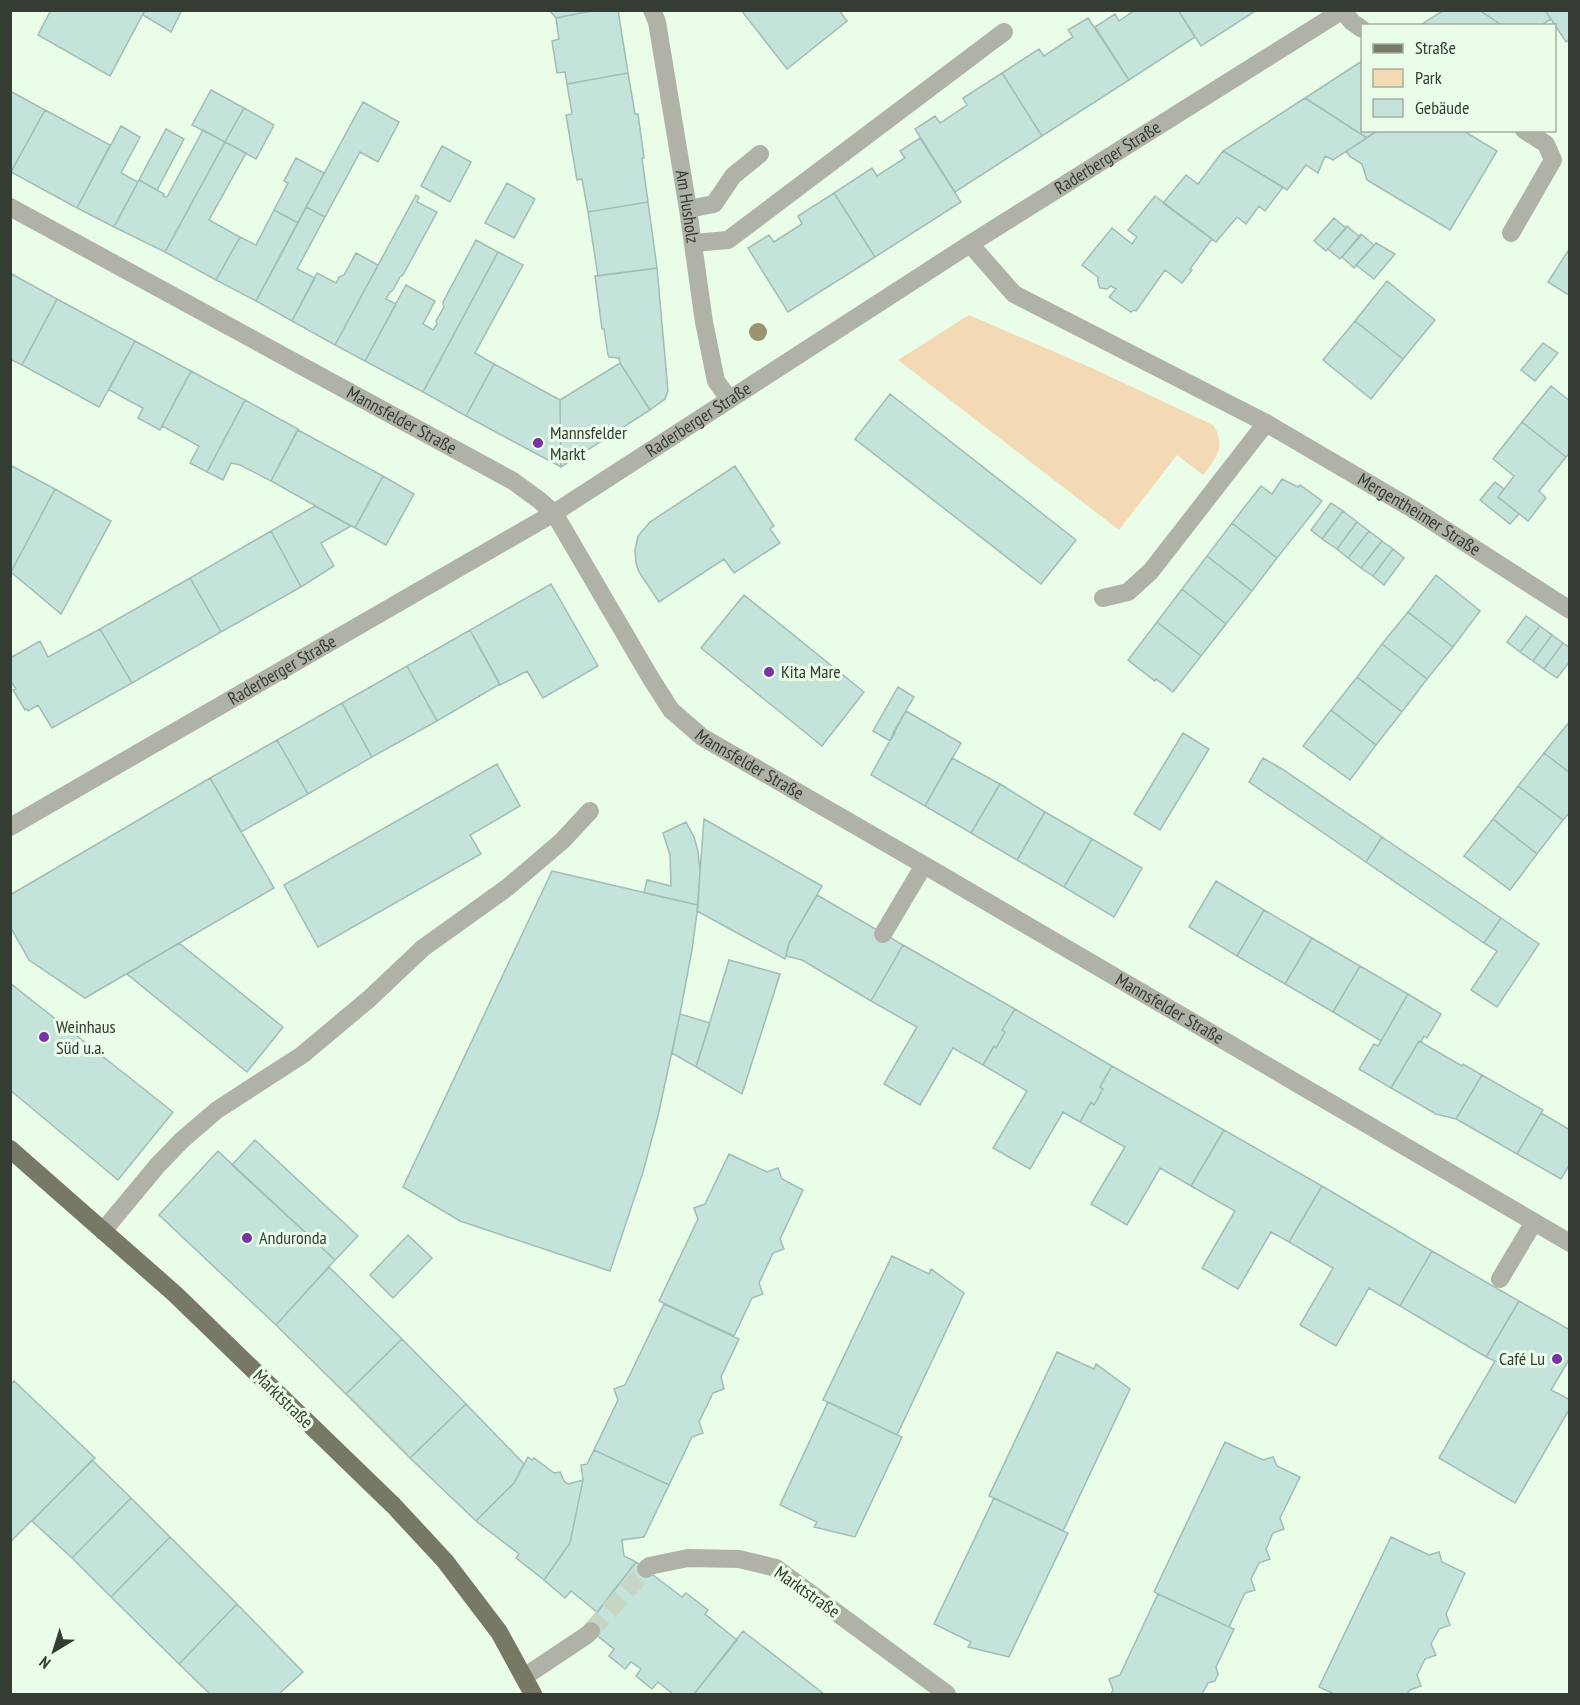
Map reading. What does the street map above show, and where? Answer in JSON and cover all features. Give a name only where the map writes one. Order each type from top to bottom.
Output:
[{"type":"main road","name":"Marktstraße","points":[[10,1149],[175,1294],[401,1514],[445,1561],[499,1632],[533,1695]]},
{"type":"street","name":"Am Husholz","points":[[652,10],[657,22],[704,322],[716,381],[729,399]]},
{"type":"street","points":[[1343,11],[1361,28]]},
{"type":"street","name":"Raderberger Straße","points":[[10,827],[554,513],[970,244],[1343,11]]},
{"type":"street","points":[[693,243],[728,240],[1004,32]]},
{"type":"street","points":[[1511,233],[1553,160],[1546,144],[1527,132]]},
{"type":"street","points":[[688,209],[714,204],[733,176],[760,154]]},
{"type":"street","name":"Mannsfelder Straße","points":[[10,207],[513,481],[539,500],[554,513],[670,710],[702,737],[1569,1243]]},
{"type":"street","name":"Mergentheimer Straße","points":[[970,244],[1014,294],[1266,423],[1416,511],[1569,610]]},
{"type":"street","points":[[1103,598],[1128,592],[1151,571],[1266,423]]},
{"type":"street","points":[[103,1231],[157,1166],[182,1140],[217,1110],[302,1055],[369,999],[423,948],[508,887],[553,849],[590,811]]},
{"type":"street","points":[[883,934],[924,865]]},
{"type":"street","points":[[1500,1279],[1534,1222]]},
{"type":"street","name":"Marktstraße","points":[[646,1569],[649,1566],[688,1558],[739,1558],[776,1568],[947,1695]]},
{"type":"street","points":[[524,1677],[591,1631]]},
{"type":"green space","points":[[969,315],[1094,369],[1213,425],[1219,439],[1216,457],[1203,475],[1177,455],[1119,530],[898,360]]},
{"type":"building","points":[[51,10],[145,10],[110,76],[38,35]]},
{"type":"building","points":[[145,10],[182,10],[171,32],[143,15]]},
{"type":"building","points":[[549,10],[596,10],[556,18]]},
{"type":"building","points":[[596,10],[618,10],[628,73],[567,84],[565,72],[557,73],[552,41],[559,39],[556,18]]},
{"type":"building","points":[[741,10],[839,10],[847,21],[787,69]]},
{"type":"building","points":[[1135,10],[1178,10],[1195,37],[1129,80],[1095,27],[1115,14],[1119,21]]},
{"type":"building","points":[[1178,10],[1257,10],[1201,46]]},
{"type":"building","points":[[1444,10],[1479,10],[1500,24],[1422,24]]},
{"type":"building","points":[[1479,10],[1545,10],[1551,19],[1543,24],[1500,24]]},
{"type":"building","points":[[1545,10],[1570,10],[1570,39],[1566,42]]},
{"type":"building","points":[[1088,18],[1129,80],[1042,136],[1002,73],[1039,49],[1044,56],[1073,37],[1068,30]]},
{"type":"building","points":[[1361,62],[1361,132],[1375,132],[1367,138],[1305,98]]},
{"type":"building","points":[[628,73],[635,114],[638,114],[648,202],[588,212],[582,179],[577,180],[566,115],[572,114],[567,84]]},
{"type":"building","points":[[1002,73],[1042,136],[955,192],[915,129],[935,116],[940,123],[967,105],[963,98]]},
{"type":"building","points":[[211,90],[244,108],[225,142],[192,125]]},
{"type":"building","points":[[10,91],[45,110],[11,172],[10,172]]},
{"type":"building","points":[[1305,98],[1367,138],[1333,160],[1325,156],[1318,173],[1306,165],[1287,190],[1223,151]]},
{"type":"building","points":[[363,102],[399,122],[378,162],[360,152],[325,217],[306,207]]},
{"type":"building","points":[[244,108],[274,125],[256,159],[225,142]]},
{"type":"building","points":[[45,110],[110,145],[77,208],[11,172]]},
{"type":"building","points":[[121,126],[140,137],[121,173],[138,182],[114,227],[77,208]]},
{"type":"building","points":[[166,129],[184,139],[157,190],[139,180]]},
{"type":"building","points":[[203,130],[225,142],[165,252],[114,227],[139,180],[167,197]]},
{"type":"building","points":[[1375,132],[1465,132],[1497,151],[1450,230],[1367,180],[1362,164],[1349,156],[1347,151]]},
{"type":"building","points":[[920,138],[961,202],[875,257],[834,193],[872,168],[877,176],[905,158],[900,151]]},
{"type":"building","points":[[225,142],[246,153],[209,220],[240,237],[216,280],[165,252]]},
{"type":"building","points":[[442,146],[471,162],[450,202],[421,186]]},
{"type":"building","points":[[1223,151],[1283,187],[1265,211],[1259,206],[1246,224],[1237,217],[1216,242],[1163,203],[1186,175],[1198,184]]},
{"type":"building","points":[[296,158],[324,173],[298,223],[274,210],[288,183],[284,181]]},
{"type":"building","points":[[507,183],[535,199],[514,238],[485,223]]},
{"type":"building","points":[[834,193],[875,257],[788,312],[748,248],[769,235],[774,242],[802,224],[798,216]]},
{"type":"building","points":[[416,195],[419,197],[417,202],[437,212],[403,275],[386,299],[396,304],[365,361],[335,345]]},
{"type":"building","points":[[1155,196],[1212,239],[1182,283],[1165,270],[1136,311],[1131,312],[1109,297],[1116,289],[1111,286],[1107,289],[1100,288],[1098,277],[1082,265],[1112,228],[1132,244],[1137,237],[1128,230]]},
{"type":"building","points":[[648,202],[657,268],[598,276],[588,212]]},
{"type":"building","points":[[306,207],[325,217],[297,269],[315,278],[292,321],[256,301]]},
{"type":"building","points":[[274,210],[298,223],[256,301],[216,280],[240,237],[256,245]]},
{"type":"building","points":[[1334,218],[1346,228],[1326,251],[1314,241]]},
{"type":"building","points":[[1347,226],[1360,237],[1340,259],[1328,249]]},
{"type":"building","points":[[1361,234],[1374,245],[1354,268],[1342,257]]},
{"type":"building","points":[[476,240],[498,252],[423,392],[365,361],[406,285],[435,301],[423,324],[433,330],[444,307],[443,302]]},
{"type":"building","points":[[1376,243],[1395,254],[1374,279],[1356,265]]},
{"type":"building","points":[[1570,248],[1570,296],[1548,282]]},
{"type":"building","points":[[498,252],[523,265],[475,353],[494,364],[466,416],[423,392]]},
{"type":"building","points":[[356,253],[378,265],[335,345],[292,321],[317,273],[336,283],[339,277],[344,275]]},
{"type":"building","points":[[657,268],[668,391],[665,399],[650,410],[619,358],[608,355],[595,276]]},
{"type":"building","points":[[10,273],[57,299],[22,365],[10,359]]},
{"type":"building","points":[[1387,281],[1435,320],[1403,359],[1355,321]]},
{"type":"building","points":[[57,299],[135,341],[99,407],[22,365]]},
{"type":"building","points":[[1355,321],[1403,359],[1371,399],[1323,360]]},
{"type":"building","points":[[135,341],[191,371],[160,430],[138,418],[143,408],[109,390]]},
{"type":"building","points":[[1543,343],[1558,353],[1535,381],[1521,370]]},
{"type":"building","points":[[620,363],[650,410],[561,467],[560,400]]},
{"type":"building","points":[[494,364],[560,400],[561,467],[466,416]]},
{"type":"building","points":[[191,371],[245,400],[207,472],[190,463],[199,446],[162,426]]},
{"type":"building","points":[[1551,386],[1570,401],[1570,453],[1566,457],[1522,422]]},
{"type":"building","points":[[890,394],[1076,540],[1041,584],[855,439]]},
{"type":"building","points":[[245,400],[298,429],[271,481],[240,465],[231,463],[223,480],[207,472]]},
{"type":"building","points":[[1522,422],[1566,457],[1539,491],[1546,498],[1528,521],[1498,497],[1514,476],[1493,459]]},
{"type":"building","points":[[298,430],[383,476],[355,528],[271,481]]},
{"type":"building","points":[[10,465],[55,489],[11,572],[10,572]]},
{"type":"building","points":[[735,466],[774,526],[770,529],[780,543],[734,573],[724,559],[659,602],[639,572],[636,563],[635,550],[638,536],[650,522]]},
{"type":"building","points":[[383,476],[414,494],[386,545],[355,528]]},
{"type":"building","points":[[1282,479],[1298,487],[1300,485],[1322,501],[1277,558],[1232,523],[1261,486],[1272,494]]},
{"type":"building","points":[[1495,482],[1504,489],[1498,497],[1519,514],[1510,524],[1480,500]]},
{"type":"building","points":[[55,489],[111,521],[61,614],[11,572]]},
{"type":"building","points":[[1331,503],[1343,511],[1322,539],[1311,530]]},
{"type":"building","points":[[315,506],[351,526],[321,543],[334,566],[301,587],[271,531]]},
{"type":"building","points":[[1343,511],[1357,522],[1337,549],[1322,539]]},
{"type":"building","points":[[1357,522],[1369,531],[1348,558],[1337,549]]},
{"type":"building","points":[[1232,523],[1277,558],[1252,591],[1207,556]]},
{"type":"building","points":[[271,531],[301,587],[221,632],[190,578]]},
{"type":"building","points":[[1369,531],[1382,541],[1361,568],[1348,558]]},
{"type":"building","points":[[1382,541],[1393,549],[1373,576],[1361,568]]},
{"type":"building","points":[[1393,549],[1404,558],[1384,585],[1373,576]]},
{"type":"building","points":[[1207,556],[1252,591],[1226,624],[1182,589]]},
{"type":"building","points":[[1436,575],[1480,611],[1453,647],[1408,612]]},
{"type":"building","points":[[190,578],[221,632],[132,683],[100,629]]},
{"type":"building","points":[[551,584],[598,666],[543,698],[527,671],[500,685],[470,630]]},
{"type":"building","points":[[1182,589],[1226,624],[1201,656],[1157,622]]},
{"type":"building","points":[[744,595],[864,692],[822,746],[701,648]]},
{"type":"building","points":[[1408,612],[1453,647],[1427,679],[1382,644]]},
{"type":"building","points":[[1526,616],[1540,626],[1520,652],[1507,642]]},
{"type":"building","points":[[1157,622],[1201,656],[1173,692],[1128,660]]},
{"type":"building","points":[[1540,626],[1552,635],[1533,661],[1520,652]]},
{"type":"building","points":[[100,629],[132,683],[52,728],[38,705],[28,711],[25,710],[10,680],[10,658],[40,641],[48,657]]},
{"type":"building","points":[[470,630],[500,684],[437,721],[407,666]]},
{"type":"building","points":[[1552,635],[1563,643],[1544,669],[1533,661]]},
{"type":"building","points":[[1563,643],[1570,648],[1570,661],[1557,678],[1544,669]]},
{"type":"building","points":[[1382,644],[1427,679],[1402,712],[1357,677]]},
{"type":"building","points":[[407,666],[437,721],[372,757],[342,703]]},
{"type":"building","points":[[1357,677],[1402,712],[1376,745],[1331,710]]},
{"type":"building","points":[[898,687],[914,697],[890,741],[873,731]]},
{"type":"building","points":[[342,703],[372,757],[308,794],[277,740]]},
{"type":"building","points":[[1331,710],[1376,745],[1350,780],[1303,746]]},
{"type":"building","points":[[906,711],[961,743],[925,806],[871,775]]},
{"type":"building","points":[[1570,721],[1570,773],[1544,753]]},
{"type":"building","points":[[1183,733],[1209,749],[1160,830],[1134,814]]},
{"type":"building","points":[[277,740],[308,794],[241,832],[210,778]]},
{"type":"building","points":[[1544,753],[1570,773],[1570,812],[1563,820],[1518,786]]},
{"type":"building","points":[[952,758],[1000,784],[971,833],[925,806]]},
{"type":"building","points":[[1263,758],[1382,837],[1366,862],[1249,782]]},
{"type":"building","points":[[497,764],[520,806],[470,835],[481,854],[318,947],[284,885]]},
{"type":"building","points":[[210,778],[274,888],[85,998],[29,960],[10,926],[10,895]]},
{"type":"building","points":[[1000,784],[1045,812],[1017,860],[971,833]]},
{"type":"building","points":[[1518,786],[1563,820],[1537,854],[1493,819]]},
{"type":"building","points":[[1045,812],[1092,839],[1064,887],[1017,860]]},
{"type":"building","points":[[704,819],[822,886],[789,943],[785,959],[697,911]]},
{"type":"building","points":[[1493,819],[1537,854],[1510,890],[1464,856]]},
{"type":"building","points":[[686,822],[698,851],[700,871],[698,905],[644,893],[647,880],[671,886],[670,855],[663,833]]},
{"type":"building","points":[[1382,837],[1501,918],[1484,943],[1366,862]]},
{"type":"building","points":[[1092,839],[1142,868],[1114,917],[1064,887]]},
{"type":"building","points":[[552,871],[698,905],[680,1014],[658,1116],[643,1172],[610,1271],[460,1221],[403,1187]]},
{"type":"building","points":[[1216,881],[1264,910],[1237,956],[1189,927]]},
{"type":"building","points":[[817,895],[903,945],[871,1001],[802,960],[786,956],[789,943]]},
{"type":"building","points":[[1264,910],[1312,938],[1285,984],[1237,956]]},
{"type":"building","points":[[1501,918],[1539,944],[1497,1007],[1471,990],[1497,951],[1484,943]]},
{"type":"building","points":[[1312,938],[1360,966],[1333,1012],[1285,984]]},
{"type":"building","points":[[179,943],[283,1027],[247,1072],[127,974]]},
{"type":"building","points":[[903,945],[1015,1009],[1002,1030],[1005,1032],[996,1048],[994,1046],[983,1065],[953,1048],[920,1105],[884,1084],[917,1027],[871,1001]]},
{"type":"building","points":[[729,960],[780,974],[742,1094],[696,1067]]},
{"type":"building","points":[[1360,966],[1408,994],[1381,1041],[1333,1012]]},
{"type":"building","name":"Weinhaus Süd u.a.","points":[[10,983],[173,1112],[118,1180],[10,1090]]},
{"type":"building","points":[[1408,994],[1441,1014],[1427,1038],[1424,1036],[1421,1042],[1419,1041],[1391,1088],[1359,1069],[1374,1044],[1378,1046]]},
{"type":"building","points":[[1015,1009],[1112,1066],[1100,1087],[1103,1089],[1094,1105],[1091,1102],[1080,1122],[1063,1112],[1030,1169],[993,1148],[1027,1091],[983,1065],[994,1046],[996,1048],[1005,1032],[1002,1030]]},
{"type":"building","points":[[680,1014],[710,1023],[696,1067],[672,1053]]},
{"type":"building","points":[[1419,1041],[1482,1075],[1456,1119],[1436,1114],[1391,1088]]},
{"type":"building","points":[[1112,1066],[1224,1130],[1191,1186],[1160,1168],[1127,1225],[1091,1204],[1125,1147],[1080,1122],[1091,1102],[1094,1105],[1103,1089],[1100,1087]]},
{"type":"building","points":[[1482,1075],[1543,1110],[1517,1154],[1456,1119]]},
{"type":"building","points":[[1541,1113],[1570,1130],[1570,1164],[1561,1179],[1517,1154]]},
{"type":"building","points":[[1224,1130],[1322,1186],[1289,1242],[1271,1232],[1238,1289],[1202,1268],[1235,1211],[1191,1186]]},
{"type":"building","points":[[255,1140],[358,1236],[335,1260],[232,1165]]},
{"type":"building","name":"Anduronda","points":[[218,1151],[335,1260],[276,1325],[159,1215]]},
{"type":"building","points":[[729,1154],[767,1172],[778,1168],[782,1179],[803,1190],[780,1239],[784,1249],[773,1253],[759,1283],[763,1294],[752,1298],[734,1336],[659,1301],[698,1219],[694,1208],[705,1204]]},
{"type":"building","points":[[1322,1186],[1432,1251],[1400,1306],[1369,1288],[1336,1346],[1300,1325],[1333,1268],[1289,1242]]},
{"type":"building","points":[[408,1235],[432,1258],[393,1298],[370,1275]]},
{"type":"building","points":[[1432,1251],[1519,1301],[1486,1357],[1400,1306]]},
{"type":"building","points":[[892,1256],[929,1274],[931,1269],[964,1293],[897,1435],[823,1400]]},
{"type":"building","points":[[329,1267],[402,1339],[346,1394],[276,1325]]},
{"type":"building","points":[[1519,1301],[1570,1330],[1570,1358],[1551,1390],[1570,1400],[1570,1408],[1515,1503],[1439,1458],[1495,1361],[1486,1357]]},
{"type":"building","points":[[664,1304],[739,1339],[721,1377],[724,1389],[713,1393],[699,1422],[703,1433],[692,1437],[669,1485],[594,1450],[618,1400],[614,1389],[625,1385]]},
{"type":"building","points":[[402,1339],[466,1404],[410,1458],[346,1394]]},
{"type":"building","points":[[1057,1352],[1094,1369],[1096,1364],[1130,1389],[1063,1531],[989,1496]]},
{"type":"building","points":[[14,1381],[95,1458],[10,1542],[10,1385]]},
{"type":"building","points":[[828,1402],[902,1437],[855,1537],[814,1527],[817,1522],[780,1505]]},
{"type":"building","points":[[466,1404],[524,1464],[514,1483],[476,1521],[410,1458]]},
{"type":"building","points":[[1225,1442],[1263,1460],[1273,1457],[1277,1466],[1300,1477],[1280,1518],[1284,1529],[1273,1533],[1266,1549],[1270,1559],[1259,1563],[1251,1579],[1255,1590],[1245,1593],[1229,1627],[1154,1592]]},
{"type":"building","points":[[594,1450],[669,1485],[644,1537],[622,1540],[624,1556],[636,1562],[597,1612],[571,1591],[565,1598],[544,1580],[570,1543],[583,1480],[581,1465],[587,1464]]},
{"type":"building","points":[[528,1457],[532,1460],[534,1458],[554,1473],[560,1472],[568,1484],[583,1480],[570,1543],[544,1580],[516,1558],[519,1554],[476,1521],[514,1483]]},
{"type":"building","points":[[92,1460],[131,1498],[72,1558],[32,1521]]},
{"type":"building","points":[[131,1498],[170,1537],[111,1597],[72,1558]]},
{"type":"building","points":[[994,1498],[1068,1533],[1009,1657],[968,1647],[971,1642],[934,1624]]},
{"type":"building","points":[[170,1537],[237,1604],[179,1664],[111,1597]]},
{"type":"building","points":[[1391,1537],[1429,1555],[1439,1552],[1442,1562],[1465,1573],[1446,1614],[1450,1625],[1439,1629],[1431,1644],[1436,1655],[1425,1659],[1417,1675],[1421,1686],[1410,1690],[1407,1694],[1334,1694],[1319,1687]]},
{"type":"building","points":[[636,1562],[682,1597],[686,1593],[708,1610],[705,1614],[737,1640],[694,1694],[673,1694],[658,1682],[652,1689],[636,1676],[641,1669],[631,1662],[625,1669],[609,1656],[614,1649],[586,1627]]},
{"type":"building","points":[[1158,1594],[1234,1629],[1216,1667],[1218,1674],[1215,1681],[1208,1683],[1202,1694],[1111,1694],[1113,1690],[1109,1679],[1120,1675]]},
{"type":"building","points":[[237,1604],[303,1672],[279,1694],[210,1694],[179,1664]]},
{"type":"building","points":[[743,1631],[824,1694],[694,1694]]},
{"type":"tunnel","points":[[591,1631],[646,1569]]},
{"type":"place","name":"Mannsfelder Markt","points":[[538,443]]},
{"type":"place","name":"Kita Mare","points":[[769,672]]},
{"type":"place","name":"Weinhaus Süd u.a.","points":[[44,1037]]},
{"type":"place","name":"Anduronda","points":[[247,1238]]},
{"type":"place","name":"Café Lu","points":[[1557,1359]]}]
